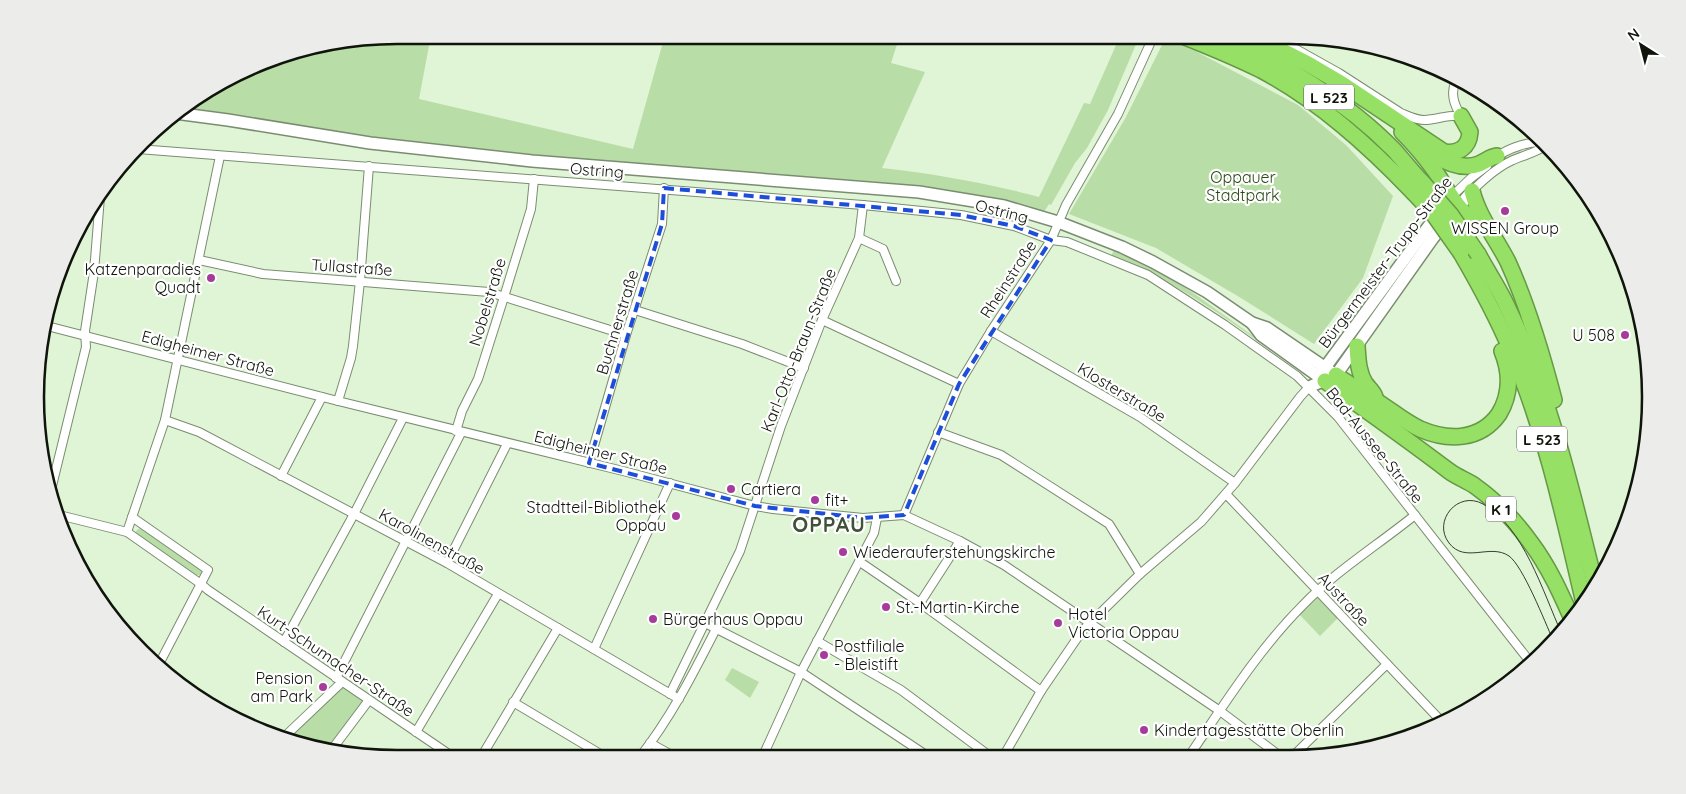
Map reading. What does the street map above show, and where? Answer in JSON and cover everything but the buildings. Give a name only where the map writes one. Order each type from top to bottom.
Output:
[{"type":"highway","name":"L 523","points":[[1202,44],[1253,66],[1303,96],[1360,139],[1451,215],[1478,254],[1509,310],[1537,378],[1555,431],[1582,527],[1593,577]]},
{"type":"highway","name":"L 523","points":[[1239,44],[1272,60],[1321,90],[1368,127],[1393,150],[1432,212],[1461,253],[1494,314],[1510,349],[1538,422],[1568,532],[1582,594]]},
{"type":"highway","points":[[1269,44],[1308,64],[1444,152],[1453,153],[1462,150],[1470,137],[1468,127],[1461,116]]},
{"type":"highway","points":[[1378,108],[1415,145],[1454,202],[1475,222],[1486,226]]},
{"type":"highway","points":[[1415,145],[1445,162],[1456,165],[1470,166],[1497,156]]},
{"type":"highway","points":[[1472,191],[1486,226],[1506,257],[1526,309],[1548,374],[1558,415],[1555,431]]},
{"type":"highway","points":[[1326,375],[1376,401],[1419,428],[1450,438],[1465,437],[1486,428],[1504,404],[1509,390],[1506,361],[1496,336],[1494,314]]},
{"type":"highway","points":[[1357,346],[1360,372],[1366,384],[1373,392],[1376,401]]},
{"type":"highway","name":"K 1","points":[[1326,375],[1454,474],[1475,486],[1498,506],[1520,529],[1540,556],[1561,593],[1569,612]]},
{"type":"street","name":"Rheinstraße","points":[[904,515],[959,384],[991,330],[1050,240],[1066,206],[1118,114],[1150,44]]},
{"type":"street","points":[[1287,44],[1340,73],[1401,113],[1412,118],[1425,120],[1448,115],[1461,116],[1453,98],[1455,85]]},
{"type":"street","name":"K 1","points":[[186,114],[370,143],[532,161],[919,192],[1004,206],[1058,222],[1122,247],[1153,262],[1206,292],[1252,323],[1267,328],[1326,375]]},
{"type":"street","name":"Bürgermeister-Trupp-Straße","points":[[1326,375],[1471,178],[1497,156],[1534,143]]},
{"type":"street","name":"Bürgermeister-Trupp-Straße","points":[[1007,750],[1040,691],[1082,630],[1140,574],[1201,522],[1235,483],[1300,397],[1357,346],[1433,238],[1454,202],[1472,191],[1500,167],[1541,149]]},
{"type":"street","name":"Ostring","points":[[145,150],[664,188],[863,205],[961,215],[1014,226],[1050,240]]},
{"type":"street","points":[[127,532],[165,420],[220,156]]},
{"type":"street","points":[[338,401],[351,358],[360,281],[369,166]]},
{"type":"street","name":"Nobelstraße","points":[[339,680],[458,432],[462,411],[478,379],[531,209],[534,179]]},
{"type":"street","name":"Buchnerstraße","points":[[589,463],[626,335],[662,224],[664,188]]},
{"type":"street","name":"Karl-Otto-Braun-Straße","points":[[670,694],[740,551],[781,426],[822,320],[859,238],[863,205]]},
{"type":"street","points":[[54,478],[86,347],[85,326],[94,272],[99,207]]},
{"type":"street","points":[[859,238],[883,250],[896,281]]},
{"type":"street","name":"Bad-Aussee-Straße","points":[[1050,240],[1067,242],[1148,275],[1225,325],[1310,387],[1338,417],[1527,658]]},
{"type":"street","name":"Tullastraße","points":[[199,260],[263,274],[489,292],[626,335]]},
{"type":"street","points":[[635,310],[742,344],[804,368]]},
{"type":"street","points":[[822,320],[959,384]]},
{"type":"street","name":"Edigheimer Straße","points":[[51,327],[755,506],[863,518],[904,515]]},
{"type":"street","name":"Klosterstraße","points":[[991,330],[1140,417],[1235,483]]},
{"type":"street","points":[[281,476],[322,397]]},
{"type":"street","points":[[284,642],[354,514],[403,418]]},
{"type":"street","name":"Karolinenstraße","points":[[165,420],[199,432],[447,563],[678,699]]},
{"type":"street","points":[[938,432],[1001,455],[1109,524],[1140,574]]},
{"type":"street","points":[[447,563],[507,444]]},
{"type":"street","points":[[594,649],[670,483]]},
{"type":"street","name":"Austraße","points":[[1226,494],[1438,717]]},
{"type":"street","points":[[904,515],[960,541],[1004,565],[1220,711],[1272,750]]},
{"type":"street","points":[[1193,750],[1269,642],[1302,606],[1318,591],[1415,515]]},
{"type":"street","name":"Kurt-Schumacher-Straße","points":[[64,516],[127,532],[208,590],[443,750]]},
{"type":"street","points":[[132,517],[208,570],[161,660]]},
{"type":"street","points":[[766,750],[801,672],[874,533],[877,518]]},
{"type":"street","points":[[920,603],[960,541]]},
{"type":"street","points":[[860,562],[920,603],[1040,691]]},
{"type":"street","points":[[416,732],[498,594]]},
{"type":"street","points":[[705,623],[801,672],[918,750]]},
{"type":"street","points":[[485,750],[558,628]]},
{"type":"street","points":[[645,750],[678,699],[716,629]]},
{"type":"street","points":[[817,641],[901,690],[982,750]]},
{"type":"street","points":[[1299,750],[1387,664]]},
{"type":"street","points":[[287,733],[339,680]]},
{"type":"street","points":[[336,744],[369,700]]},
{"type":"street","points":[[513,702],[594,750]]},
{"type":"street","points":[[650,743],[663,750]]},
{"type":"highlighted area","points":[[664,188],[961,215],[1014,226],[1051,240],[959,384],[904,515],[863,518],[755,506],[589,463],[662,224]]},
{"type":"green space","points":[[429,44],[419,99],[633,149],[662,44],[897,44],[891,63],[925,72],[882,168],[1000,187],[1039,197],[1084,103],[1090,104],[1117,44],[1136,44],[1108,110],[1087,148],[1075,163],[1051,205],[1049,204],[1044,212],[997,199],[917,186],[509,154],[392,140],[192,110],[241,80],[283,62],[351,47]]},
{"type":"green space","name":"Oppauer Stadtpark","points":[[1162,44],[1178,44],[1195,51],[1298,105],[1346,145],[1393,196],[1363,278],[1314,344],[1156,248],[1069,214],[1126,117]]},
{"type":"green space","points":[[1520,151],[1521,154],[1460,200],[1456,196],[1486,170]]},
{"type":"green space","points":[[1114,250],[1172,279],[1298,368],[1184,292],[1111,256]]},
{"type":"green space","points":[[140,528],[201,569],[200,575],[196,575],[136,534],[136,531]]},
{"type":"green space","points":[[1317,595],[1338,618],[1320,636],[1299,614]]},
{"type":"green space","points":[[732,668],[759,682],[750,698],[725,680]]},
{"type":"green space","points":[[342,686],[366,701],[333,744],[290,734]]},
{"type":"tram line","points":[[1551,635],[1527,582],[1515,562],[1509,556],[1494,551],[1462,552],[1455,549],[1449,543],[1444,526],[1450,510],[1457,504],[1465,501],[1474,501],[1483,504],[1497,514],[1521,544],[1558,626]]},
{"type":"place","name":"WISSEN Group","points":[[1505,211]]},
{"type":"place","name":"Katzenparadies Quadt","points":[[211,278]]},
{"type":"place","name":"U 508","points":[[1625,335]]},
{"type":"place","name":"Cartiera","points":[[731,489]]},
{"type":"place","name":"fit+","points":[[815,500]]},
{"type":"place","name":"Stadtteil-Bibliothek Oppau","points":[[676,516]]},
{"type":"place","name":"Wiederauferstehungskirche","points":[[843,552]]},
{"type":"place","name":"St.-Martin-Kirche","points":[[886,607]]},
{"type":"place","name":"Bürgerhaus Oppau","points":[[653,619]]},
{"type":"place","name":"Hotel Victoria Oppau","points":[[1058,623]]},
{"type":"place","name":"Postfiliale - Bleistift","points":[[824,655]]},
{"type":"place","name":"Pension am Park","points":[[323,687]]},
{"type":"place","name":"Kindertagesstätte Oberlin","points":[[1144,730]]},
{"type":"district","name":"OPPAU","points":[[829,524]]}]
